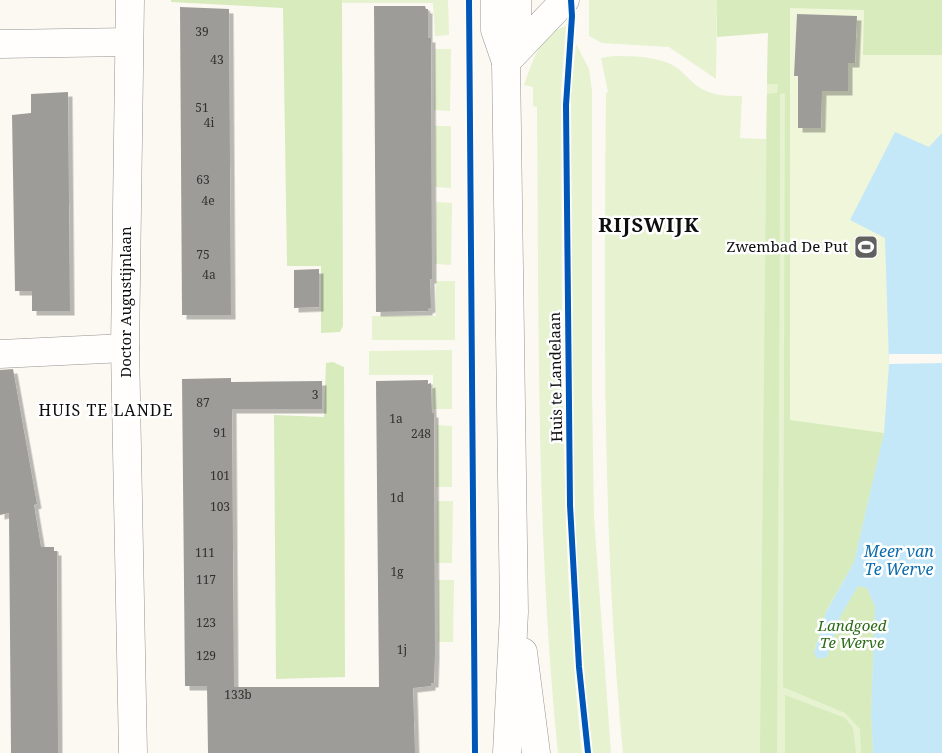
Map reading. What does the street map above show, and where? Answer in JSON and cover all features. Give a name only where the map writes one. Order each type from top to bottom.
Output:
[{"type":"street","name":"Doctor Augustijnlaan","points":[[130,0],[125,348],[133,753]]},
{"type":"street","points":[[495,0],[495,30],[506,62],[514,612],[507,753]]},
{"type":"street","points":[[506,62],[517,31],[517,0]]},
{"type":"street","points":[[506,62],[565,0]]},
{"type":"street","points":[[0,44],[129,42]]},
{"type":"street","points":[[0,354],[125,348]]},
{"type":"street","points":[[514,612],[525,659],[536,753]]},
{"type":"green space","points":[[171,0],[342,0],[343,326],[340,332],[321,333],[321,266],[287,266],[283,8],[171,2]]},
{"type":"green space","points":[[342,0],[448,0],[449,35],[435,36],[433,3],[342,3]]},
{"type":"green space","points":[[589,0],[717,0],[716,79],[669,47],[602,43],[589,36]]},
{"type":"green space","name":"Landgoed Te Werve","points":[[717,0],[942,0],[942,58],[884,433],[854,562],[827,609],[814,651],[818,659],[827,657],[840,617],[858,586],[867,588],[875,607],[871,713],[873,753],[861,753],[860,729],[845,713],[783,687],[785,93],[780,94],[777,753],[760,753],[767,94],[777,93],[778,84],[767,84],[768,33],[717,37]]},
{"type":"green space","points":[[942,0],[942,753],[623,753],[616,671],[608,506],[605,258],[606,93],[608,92],[601,58],[627,56],[658,60],[677,68],[697,86],[708,92],[742,96],[740,138],[766,139],[768,33]]},
{"type":"green space","name":"Zwembad De Put","points":[[790,8],[864,10],[863,55],[942,55],[942,437],[884,433],[790,420]]},
{"type":"green space","points":[[566,26],[561,89],[563,422],[569,588],[582,753],[558,753],[551,672],[542,511],[537,107],[533,106],[533,87],[524,85],[534,58],[544,42],[550,35]]},
{"type":"green space","points":[[576,44],[589,69],[592,90],[594,517],[611,753],[593,753],[578,589],[573,423],[571,93]]},
{"type":"green space","points":[[435,49],[451,49],[450,111],[434,110]]},
{"type":"green space","points":[[435,126],[451,126],[451,188],[435,187]]},
{"type":"green space","points":[[436,202],[452,203],[451,265],[435,264]]},
{"type":"green space","points":[[436,281],[455,281],[455,340],[372,340],[372,316],[436,316]]},
{"type":"green space","points":[[452,350],[452,409],[433,409],[433,375],[369,375],[369,351]]},
{"type":"green space","points":[[333,362],[344,367],[345,677],[276,679],[274,415],[324,417],[326,363]]},
{"type":"green space","points":[[437,425],[452,426],[452,487],[436,487]]},
{"type":"green space","points":[[437,501],[453,501],[452,563],[436,563]]},
{"type":"green space","points":[[438,580],[454,580],[453,642],[438,642]]},
{"type":"green space","points":[[785,695],[845,718],[853,728],[856,753],[785,753]]},
{"type":"water","name":"Meer van Te Werve","points":[[895,132],[929,147],[942,133],[942,753],[873,753],[871,713],[875,607],[867,588],[858,586],[840,617],[827,657],[818,659],[814,653],[826,612],[854,562],[884,433],[889,364],[885,238],[850,220]]},
{"type":"pier","points":[[889,354],[942,354],[942,363],[889,364]]},
{"type":"building","points":[[374,6],[425,6],[428,9],[428,38],[431,38],[432,279],[430,279],[431,308],[428,311],[376,312]]},
{"type":"building","points":[[180,7],[229,9],[231,315],[182,315]]},
{"type":"building","points":[[797,14],[857,16],[855,63],[848,63],[848,91],[822,91],[821,128],[798,128],[798,76],[794,76]]},
{"type":"building","points":[[68,92],[70,311],[32,311],[32,291],[15,291],[12,115],[31,113],[31,94]]},
{"type":"building","points":[[319,269],[319,307],[294,308],[294,270]]},
{"type":"building","points":[[13,369],[37,504],[34,505],[41,547],[54,547],[54,551],[57,551],[58,753],[11,753],[9,513],[0,515],[0,370]]},
{"type":"building","points":[[231,378],[231,382],[322,381],[322,409],[232,409],[234,687],[379,687],[376,381],[428,380],[428,384],[431,383],[432,413],[434,413],[434,683],[431,683],[431,686],[413,688],[415,753],[208,753],[207,686],[185,686],[182,379]]},
{"type":"cycle path","points":[[469,0],[475,753]]},
{"type":"cycle path","name":"Huis te Landelaan","points":[[571,0],[572,16],[566,105],[570,505],[579,667],[588,753]]},
{"type":"place","name":"Zwembad De Put","points":[[866,247]]},
{"type":"district","name":"RIJSWIJK","points":[[649,225]]},
{"type":"district","name":"HUIS TE LANDE","points":[[106,410]]}]
